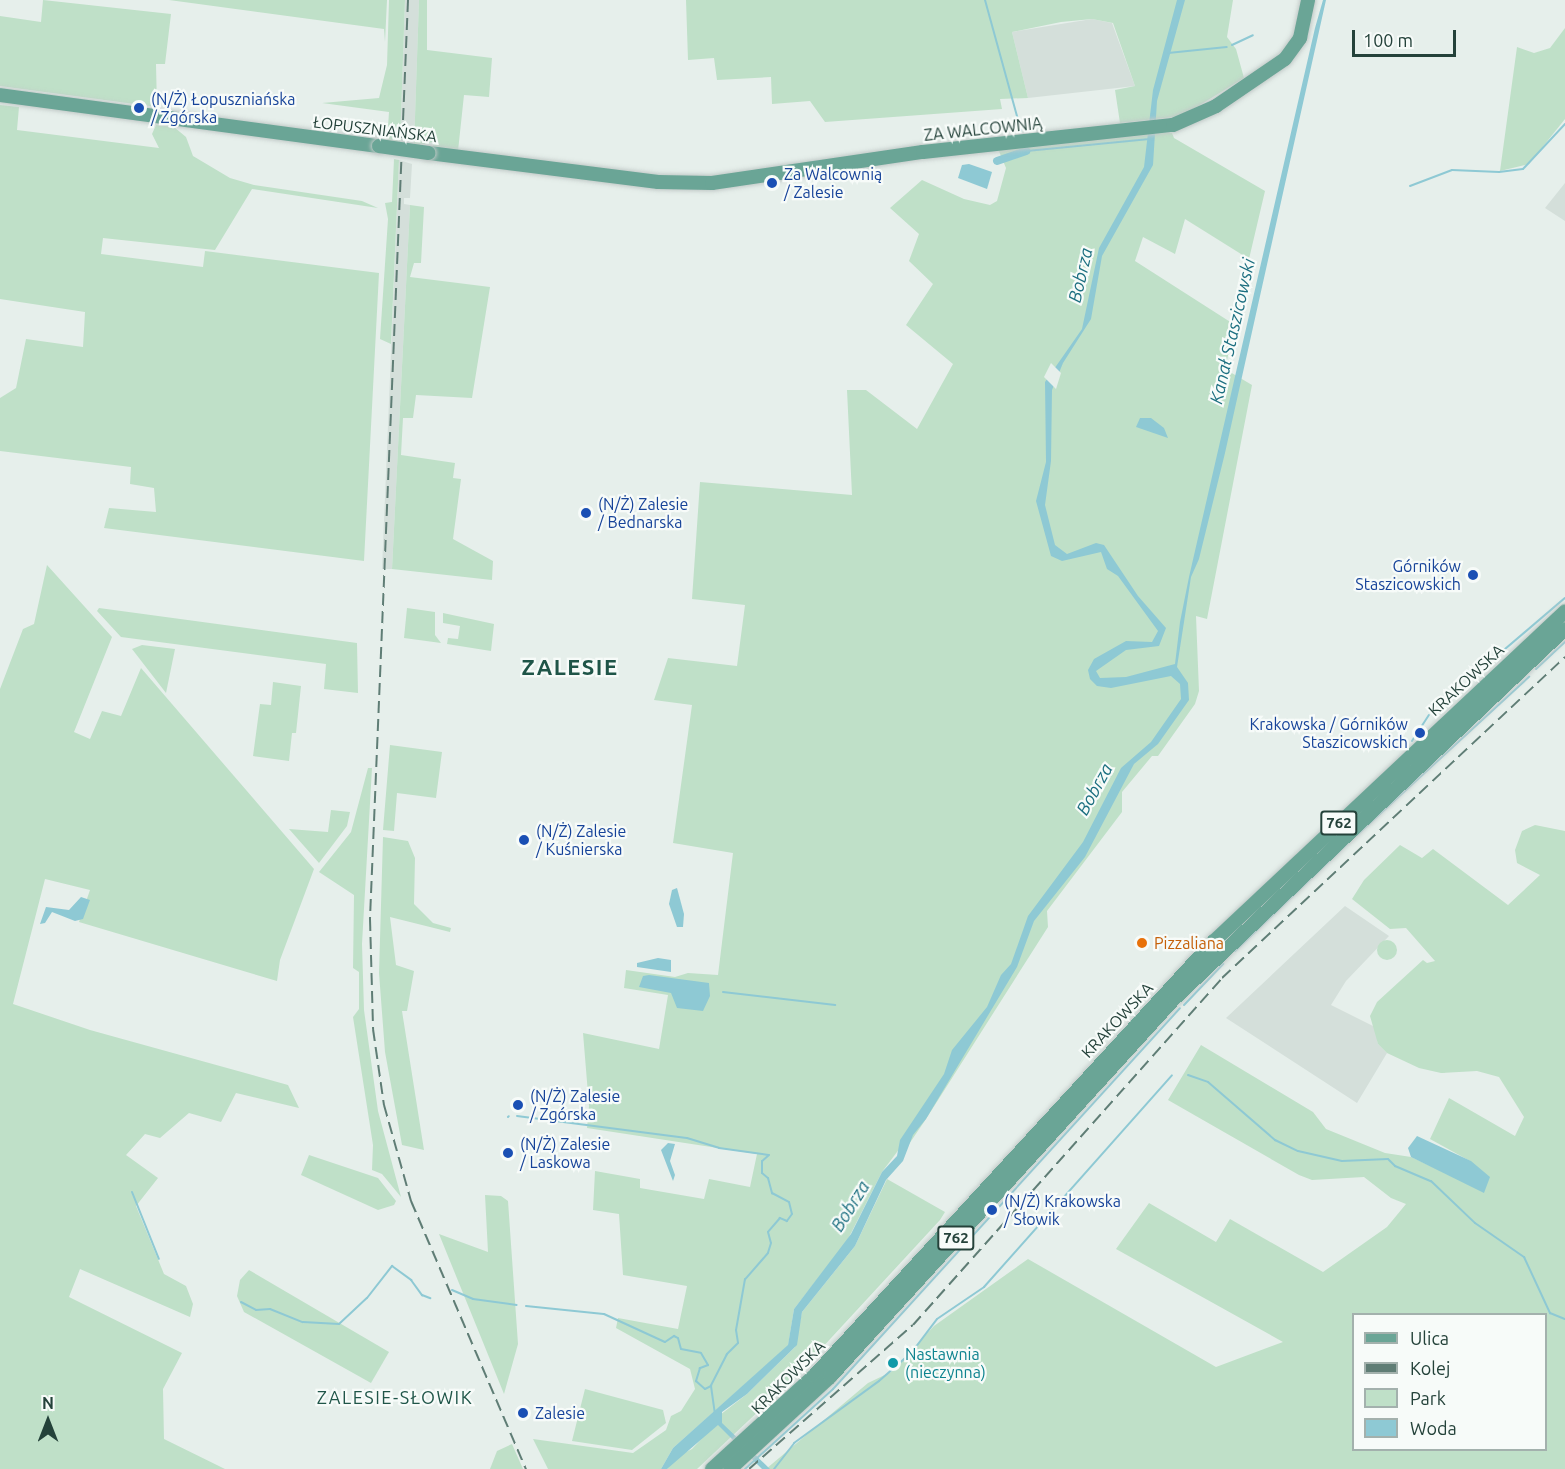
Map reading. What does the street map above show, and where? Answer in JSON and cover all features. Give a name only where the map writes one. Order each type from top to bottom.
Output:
[{"type":"main road","name":"ZA WALCOWNIĄ","points":[[602,175],[658,182],[712,183],[923,152],[1170,126],[1216,106],[1285,59],[1300,38],[1308,0]]},
{"type":"main road","name":"ŁOPUSZNIAŃSKA","points":[[0,95],[602,175]]},
{"type":"main road","name":"KRAKOWSKA","points":[[712,1469],[821,1369],[1213,942],[1565,611]]},
{"type":"main road","name":"KRAKOWSKA","points":[[730,1469],[830,1377],[1174,999],[1565,628]]},
{"type":"shaded area","points":[[405,0],[419,0],[414,146],[400,144]]},
{"type":"shaded area","points":[[1092,19],[1112,23],[1135,86],[1028,98],[1012,32]]},
{"type":"shaded area","points":[[399,160],[412,164],[410,198],[404,198],[404,204],[410,205],[392,569],[382,569]]},
{"type":"shaded area","points":[[1565,183],[1565,221],[1545,208]]},
{"type":"shaded area","points":[[1345,906],[1389,936],[1346,981],[1331,1005],[1375,1027],[1378,1044],[1387,1053],[1357,1103],[1226,1018]]},
{"type":"green space","points":[[43,0],[171,14],[165,64],[156,64],[157,107],[0,86],[0,16],[41,22]]},
{"type":"green space","points":[[169,0],[387,0],[385,42],[384,29]]},
{"type":"green space","points":[[389,0],[405,0],[400,144],[387,142],[389,112],[322,103],[379,98],[387,65]]},
{"type":"green space","points":[[419,0],[427,0],[427,50],[492,58],[489,97],[464,95],[458,151],[433,147],[433,142],[414,146]]},
{"type":"green space","points":[[686,0],[1233,0],[1227,37],[1236,49],[1244,78],[1182,116],[1120,123],[1115,90],[1135,86],[1113,23],[1092,19],[1061,22],[1012,32],[1028,98],[1000,99],[1002,109],[825,122],[810,101],[772,104],[771,77],[717,80],[714,58],[688,60]]},
{"type":"green space","points":[[1565,28],[1565,119],[1529,164],[1500,171],[1517,47],[1534,53],[1550,48]]},
{"type":"green space","points":[[0,105],[19,107],[17,130],[159,148],[152,134],[156,125],[174,127],[186,137],[193,156],[230,178],[254,185],[362,201],[378,208],[252,189],[215,250],[103,238],[101,254],[203,267],[205,251],[379,273],[364,561],[104,528],[109,508],[156,512],[154,488],[130,484],[131,467],[0,451],[0,398],[16,388],[26,339],[83,347],[85,312],[0,299]]},
{"type":"green space","points":[[1146,132],[1172,133],[1174,138],[1265,191],[1249,259],[1185,219],[1175,254],[1143,237],[1135,261],[1235,325],[1225,369],[1252,385],[1207,619],[1196,616],[1199,691],[1195,704],[1158,756],[1152,756],[1122,792],[1122,812],[1047,911],[1048,927],[926,1119],[905,1150],[900,1148],[882,1172],[847,1241],[794,1309],[788,1346],[673,1448],[661,1469],[548,1469],[533,1439],[633,1453],[666,1430],[671,1416],[681,1411],[695,1389],[690,1369],[616,1328],[618,1318],[678,1329],[687,1286],[623,1275],[619,1214],[593,1210],[595,1171],[640,1179],[640,1188],[704,1199],[709,1179],[750,1187],[757,1154],[587,1128],[589,1106],[583,1033],[659,1049],[668,995],[624,988],[626,970],[675,977],[688,973],[718,975],[733,853],[673,843],[692,705],[654,700],[668,658],[737,666],[745,605],[692,599],[700,482],[852,495],[847,390],[866,390],[917,429],[953,364],[906,325],[933,284],[909,261],[919,234],[890,208],[922,180],[964,199],[990,205],[997,201],[1006,168],[998,149]]},
{"type":"green space","points":[[394,159],[399,160],[391,344],[380,339],[388,219],[385,203],[392,202]]},
{"type":"green space","points":[[410,205],[424,207],[421,263],[414,263],[410,277],[490,287],[472,398],[416,395],[413,418],[403,418],[401,455],[455,463],[453,478],[461,479],[453,539],[493,561],[492,580],[392,569]]},
{"type":"green space","points":[[47,565],[112,637],[74,732],[90,739],[102,711],[121,716],[141,668],[314,869],[280,960],[277,981],[79,922],[90,890],[45,879],[13,1004],[90,1030],[288,1085],[299,1108],[236,1093],[221,1122],[189,1113],[160,1138],[145,1134],[126,1155],[158,1178],[136,1206],[164,1274],[186,1286],[193,1304],[190,1317],[80,1269],[69,1297],[182,1353],[163,1389],[164,1439],[225,1469],[0,1469],[0,689],[23,629],[34,624]]},
{"type":"green space","points":[[99,608],[357,643],[358,693],[324,689],[326,664],[121,637],[97,611]]},
{"type":"green space","points":[[407,608],[435,612],[435,635],[441,643],[404,638]]},
{"type":"green space","points":[[443,613],[494,624],[491,651],[447,644],[448,638],[458,639],[460,626],[443,623]]},
{"type":"green space","points":[[142,645],[175,649],[166,693],[132,649]]},
{"type":"green space","points":[[273,682],[301,686],[296,733],[292,733],[289,761],[253,756],[260,704],[271,705]]},
{"type":"green space","points":[[390,745],[442,752],[436,798],[397,793],[394,831],[383,830]]},
{"type":"green space","points":[[368,768],[372,768],[362,944],[364,1010],[378,1111],[401,1197],[382,1174],[372,1170],[373,1145],[353,1017],[359,1009],[359,972],[353,968],[354,895],[319,872],[351,832]]},
{"type":"green space","points":[[331,810],[350,812],[347,826],[319,863],[289,829],[328,832]]},
{"type":"green space","points":[[1535,825],[1565,831],[1565,1469],[766,1469],[868,1383],[891,1372],[934,1326],[1028,1259],[1216,1367],[1283,1342],[1116,1249],[1149,1203],[1216,1242],[1230,1219],[1323,1272],[1387,1227],[1406,1204],[1391,1198],[1364,1177],[1312,1180],[1299,1175],[1168,1100],[1201,1045],[1313,1112],[1326,1129],[1385,1153],[1411,1157],[1452,1176],[1470,1161],[1430,1139],[1449,1098],[1515,1136],[1524,1117],[1499,1077],[1477,1071],[1441,1073],[1419,1068],[1387,1053],[1378,1044],[1370,1016],[1377,1002],[1423,960],[1427,963],[1435,961],[1406,928],[1390,929],[1352,899],[1364,880],[1400,845],[1422,858],[1433,849],[1508,905],[1540,875],[1517,863],[1515,850],[1522,831]]},
{"type":"green space","points":[[383,837],[408,841],[415,858],[414,904],[433,923],[451,928],[450,932],[390,917],[396,965],[414,971],[407,1011],[402,1011],[424,1150],[402,1145],[385,1052],[379,973]]},
{"type":"green space","points":[[1387,940],[1394,943],[1397,950],[1394,957],[1387,960],[1380,957],[1377,950],[1380,943]]},
{"type":"green space","points":[[309,1155],[378,1178],[396,1201],[394,1205],[378,1210],[301,1175]]},
{"type":"green space","points":[[887,1179],[945,1212],[940,1220],[796,1376],[697,1469],[667,1469],[678,1456],[692,1449],[710,1430],[711,1422],[747,1394],[795,1347],[802,1312],[855,1246]]},
{"type":"green space","points":[[485,1195],[501,1196],[508,1201],[518,1344],[504,1394],[439,1234],[488,1252]]},
{"type":"green space","points":[[249,1270],[389,1352],[371,1383],[244,1312],[237,1296],[240,1280]]},
{"type":"green space","points":[[585,1389],[663,1410],[666,1423],[632,1450],[572,1441]]},
{"type":"green space","points":[[512,1444],[523,1469],[490,1469],[497,1451]]},
{"type":"water","points":[[1177,0],[1185,0],[1157,101],[1153,165],[1102,256],[1091,319],[1063,363],[1052,390],[1051,461],[1045,505],[1055,545],[1067,554],[1096,543],[1104,545],[1138,596],[1166,628],[1159,646],[1126,650],[1096,671],[1100,678],[1126,677],[1175,664],[1189,577],[1315,28],[1323,0],[1326,0],[1225,453],[1199,559],[1191,577],[1177,667],[1188,683],[1189,700],[1158,744],[1134,764],[1085,857],[1034,921],[1017,967],[926,1119],[913,1135],[903,1161],[886,1180],[855,1246],[802,1312],[797,1345],[747,1394],[722,1412],[722,1423],[770,1469],[762,1469],[718,1425],[667,1469],[661,1469],[673,1448],[788,1345],[794,1309],[851,1234],[882,1172],[897,1156],[900,1140],[944,1074],[952,1050],[987,1007],[1001,975],[1011,964],[1028,916],[1083,842],[1121,768],[1151,742],[1181,699],[1180,684],[1171,676],[1111,688],[1097,686],[1090,679],[1088,670],[1094,659],[1126,641],[1152,642],[1158,631],[1118,576],[1107,569],[1101,552],[1062,561],[1051,556],[1036,501],[1046,462],[1045,382],[1082,329],[1099,248],[1144,167],[1153,90]]},
{"type":"water","points":[[969,164],[992,172],[987,189],[958,178],[962,165]]},
{"type":"water","points":[[1140,418],[1151,418],[1164,428],[1168,438],[1136,427]]},
{"type":"water","points":[[677,888],[684,914],[683,927],[677,927],[669,904],[672,890]]},
{"type":"water","points":[[81,897],[90,900],[83,919],[75,921],[52,912],[45,923],[40,924],[46,907],[69,910]]},
{"type":"water","points":[[658,958],[671,960],[671,972],[637,967],[637,963]]},
{"type":"water","points":[[643,976],[709,983],[710,996],[703,1011],[677,1008],[671,993],[639,987]]},
{"type":"water","points":[[1417,1136],[1471,1161],[1490,1177],[1484,1193],[1411,1157],[1408,1148]]},
{"type":"water","points":[[668,1143],[675,1144],[670,1161],[675,1175],[673,1181],[661,1150]]},
{"type":"pier","points":[[1051,363],[1061,373],[1056,389],[1044,377]]},
{"type":"waterway","points":[[985,0],[1021,131]]},
{"type":"waterway","points":[[1232,45],[1253,35]]},
{"type":"waterway","points":[[1168,53],[1227,47]]},
{"type":"waterway","points":[[1410,186],[1452,170],[1499,172],[1523,169],[1565,124]]},
{"type":"waterway","points":[[1025,146],[1026,151],[1149,139]]},
{"type":"waterway","points":[[997,161],[1026,151]]},
{"type":"waterway","points":[[1478,672],[1565,598]]},
{"type":"waterway","points":[[1536,669],[1565,642]]},
{"type":"waterway","points":[[1357,835],[1529,677]]},
{"type":"waterway","points":[[1412,741],[1429,715]]},
{"type":"waterway","points":[[1235,951],[1348,843]]},
{"type":"waterway","points":[[1184,1005],[1223,964]]},
{"type":"waterway","points":[[723,992],[835,1005]]},
{"type":"waterway","points":[[745,1469],[833,1389],[1180,1008]]},
{"type":"waterway","points":[[774,1469],[794,1443],[879,1381],[912,1352],[937,1319],[984,1287],[1172,1075]]},
{"type":"waterway","points":[[1188,1075],[1208,1082],[1275,1140],[1298,1151],[1342,1161],[1388,1159],[1395,1166],[1431,1181],[1475,1223],[1524,1257],[1550,1313],[1565,1319]]},
{"type":"waterway","points":[[517,1116],[687,1138],[719,1148],[769,1155],[762,1161],[762,1173],[768,1178],[772,1193],[789,1202],[792,1214],[787,1221],[780,1218],[768,1232],[771,1243],[768,1253],[745,1279],[736,1330],[738,1343],[727,1354],[711,1386]]},
{"type":"waterway","points":[[132,1192],[159,1259]]},
{"type":"waterway","points":[[241,1302],[256,1310],[270,1309],[303,1322],[339,1324],[367,1298],[392,1266],[411,1280],[422,1295],[430,1298]]},
{"type":"waterway","points":[[452,1290],[473,1299],[517,1305]]},
{"type":"waterway","points":[[526,1306],[604,1314],[665,1342],[674,1336],[678,1338],[681,1349],[701,1353],[708,1365],[700,1368],[696,1381],[705,1389],[711,1386],[715,1414]]},
{"type":"railway","points":[[408,0],[370,919],[373,1029],[384,1105],[411,1201],[526,1469]]},
{"type":"railway","points":[[749,1469],[913,1325],[1222,978],[1565,657]]},
{"type":"place","name":"(N/Ż) Łopuszniańska / Zgórska","points":[[139,108]]},
{"type":"place","name":"Za Walcownią / Zalesie","points":[[772,183]]},
{"type":"place","name":"(N/Ż) Zalesie / Bednarska","points":[[586,513]]},
{"type":"place","name":"Górników Staszicowskich","points":[[1473,575]]},
{"type":"place","name":"Krakowska / Górników Staszicowskich","points":[[1420,733]]},
{"type":"place","name":"(N/Ż) Zalesie / Kuśnierska","points":[[524,840]]},
{"type":"place","name":"Pizzaliana","points":[[1142,943]]},
{"type":"place","name":"(N/Ż) Zalesie / Zgórska","points":[[518,1105]]},
{"type":"place","name":"(N/Ż) Zalesie / Laskowa","points":[[508,1153]]},
{"type":"place","name":"(N/Ż) Krakowska / Słowik","points":[[992,1210]]},
{"type":"place","name":"Nastawnia (nieczynna)","points":[[893,1363]]},
{"type":"place","name":"Zalesie","points":[[523,1413]]},
{"type":"district","name":"ZALESIE","points":[[570,667]]},
{"type":"district","name":"ZALESIE-SŁOWIK","points":[[395,1397]]},
{"type":"water label","name":"Bobrza","points":[[1080,275]]},
{"type":"water label","name":"Kanał Staszicowski","points":[[1232,331]]},
{"type":"water label","name":"Bobrza","points":[[1094,789]]},
{"type":"water label","name":"Bobrza","points":[[850,1206]]}]
